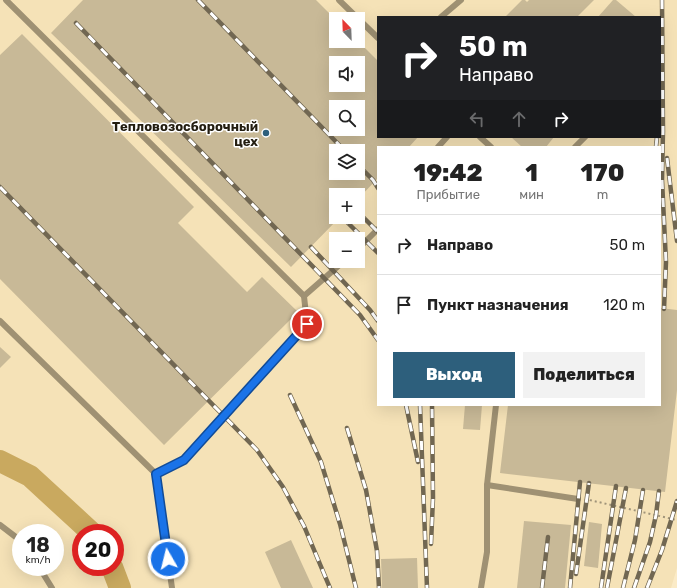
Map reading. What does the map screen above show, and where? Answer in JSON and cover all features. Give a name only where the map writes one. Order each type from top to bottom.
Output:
[{"type":"lane","points":[[6,0],[304,296],[307,324],[184,460],[156,474]]},
{"type":"lane","points":[[339,0],[377,37]]},
{"type":"lane","points":[[443,16],[461,0]]},
{"type":"lane","points":[[439,146],[446,138]]},
{"type":"lane","points":[[481,138],[490,146]]},
{"type":"lane","points":[[576,146],[584,138]]},
{"type":"lane","points":[[365,242],[377,230]]},
{"type":"lane","points":[[304,296],[336,268]]},
{"type":"lane","points":[[0,321],[156,474],[172,588]]},
{"type":"lane","points":[[481,588],[487,552],[488,485],[496,406]]},
{"type":"lane","points":[[488,485],[578,499]]},
{"type":"lane","points":[[0,525],[12,534]]},
{"type":"lane","points":[[45,576],[52,588]]},
{"type":"path","points":[[578,499],[600,502],[677,520]]},
{"type":"shaded area","points":[[0,0],[677,0],[677,568],[671,588],[0,588]]},
{"type":"building","name":"Тепловозосборочный цех","points":[[83,0],[316,0],[329,13],[329,48],[365,48],[377,60],[377,138],[417,138],[410,146],[377,146],[377,179],[365,192],[365,188],[329,188],[329,224],[333,224],[291,267],[51,33]]},
{"type":"building","points":[[522,0],[527,2],[529,0],[594,0],[578,16],[506,16]]},
{"type":"building","points":[[613,0],[616,0],[635,16],[599,16]]},
{"type":"building","points":[[22,34],[194,207],[178,223],[247,292],[262,277],[298,312],[164,445],[0,279],[0,55]]},
{"type":"building","points":[[512,138],[553,138],[547,146],[521,146]]},
{"type":"building","points":[[661,308],[677,310],[677,390],[665,492],[500,473],[508,406],[661,406]]},
{"type":"building","points":[[0,347],[11,357],[0,368]]},
{"type":"building","points":[[465,406],[482,406],[480,430],[463,429]]},
{"type":"building","points":[[524,521],[571,525],[565,588],[517,588]]},
{"type":"building","points":[[589,522],[602,524],[598,568],[584,566]]},
{"type":"building","points":[[291,540],[313,588],[281,588],[265,552]]},
{"type":"building","points":[[417,558],[418,588],[382,588],[381,559]]},
{"type":"waterway","points":[[0,461],[30,476],[82,524]]},
{"type":"waterway","points":[[115,576],[120,588]]},
{"type":"railway","points":[[198,0],[338,144]]},
{"type":"railway","points":[[662,0],[662,180],[666,262],[664,309]]},
{"type":"railway","points":[[76,23],[360,315],[377,339]]},
{"type":"railway","points":[[656,146],[657,138]]},
{"type":"railway","points":[[667,158],[677,241]]},
{"type":"railway","points":[[365,172],[377,186]]},
{"type":"railway","points":[[0,187],[257,450],[283,487],[304,526],[330,588]]},
{"type":"railway","points":[[365,219],[377,231]]},
{"type":"railway","points":[[349,224],[377,252]]},
{"type":"railway","points":[[311,247],[370,310],[377,320]]},
{"type":"railway","points":[[290,395],[321,462],[340,524],[356,588]]},
{"type":"railway","points":[[406,406],[418,462]]},
{"type":"railway","points":[[420,406],[427,588]]},
{"type":"railway","points":[[431,544],[433,498],[432,406]]},
{"type":"railway","points":[[347,428],[366,490],[377,551],[379,588]]},
{"type":"railway","points":[[570,588],[580,482]]},
{"type":"railway","points":[[576,574],[589,483]]},
{"type":"railway","points":[[601,588],[616,486]]},
{"type":"railway","points":[[607,588],[626,488]]},
{"type":"railway","points":[[623,588],[635,540],[643,490]]},
{"type":"railway","points":[[634,588],[650,542],[656,515],[659,491]]},
{"type":"railway","points":[[647,588],[662,550],[677,501]]},
{"type":"railway","points":[[542,588],[548,537]]},
{"type":"place","name":"Тепловозосборочный цех","points":[[266,133]]},
{"type":"route","points":[[168,559],[156,474],[184,460],[307,324]]}]
